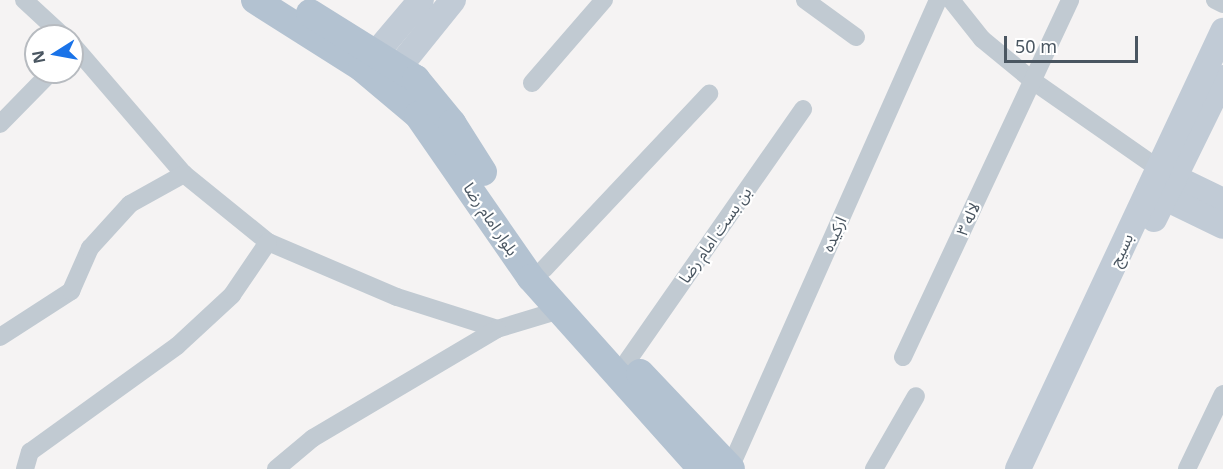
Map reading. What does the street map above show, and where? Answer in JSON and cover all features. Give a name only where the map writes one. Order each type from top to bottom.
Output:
[{"type":"main road","name":"بلوار امام رضا","points":[[255,0],[362,68],[418,115],[537,274],[721,469]]},
{"type":"main road","name":"بلوار امام رضا","points":[[287,0],[416,79],[452,123],[537,274],[560,310],[585,326],[628,360],[721,469]]},
{"type":"street","points":[[24,0],[50,24]]},
{"type":"street","points":[[388,60],[421,0]]},
{"type":"street","points":[[388,60],[453,0]]},
{"type":"street","points":[[532,83],[604,0]]},
{"type":"street","points":[[806,0],[856,37]]},
{"type":"street","name":"ارکیده","points":[[721,469],[938,0]]},
{"type":"street","points":[[951,0],[982,39],[1162,184],[1223,226]]},
{"type":"street","name":"لاله ۳","points":[[903,357],[1070,0]]},
{"type":"street","points":[[1215,0],[1223,4]]},
{"type":"street","name":"بسیج","points":[[1036,469],[1162,184],[1223,31]]},
{"type":"street","points":[[84,59],[184,174],[268,242],[397,297],[497,329]]},
{"type":"street","name":"بسیج","points":[[1018,469],[1162,184],[1223,78]]},
{"type":"street","points":[[0,124],[39,84]]},
{"type":"street","points":[[537,274],[709,94]]},
{"type":"street","name":"بن بست امام رضا","points":[[628,360],[802,109]]},
{"type":"street","points":[[0,337],[71,291],[90,248],[130,204],[184,174]]},
{"type":"street","points":[[1162,184],[1223,201]]},
{"type":"street","points":[[25,469],[30,452],[177,346],[224,302],[268,242]]},
{"type":"street","points":[[276,469],[313,438],[497,329],[560,310]]},
{"type":"street","points":[[1186,469],[1223,394]]},
{"type":"street","points":[[875,468],[916,396]]}]
